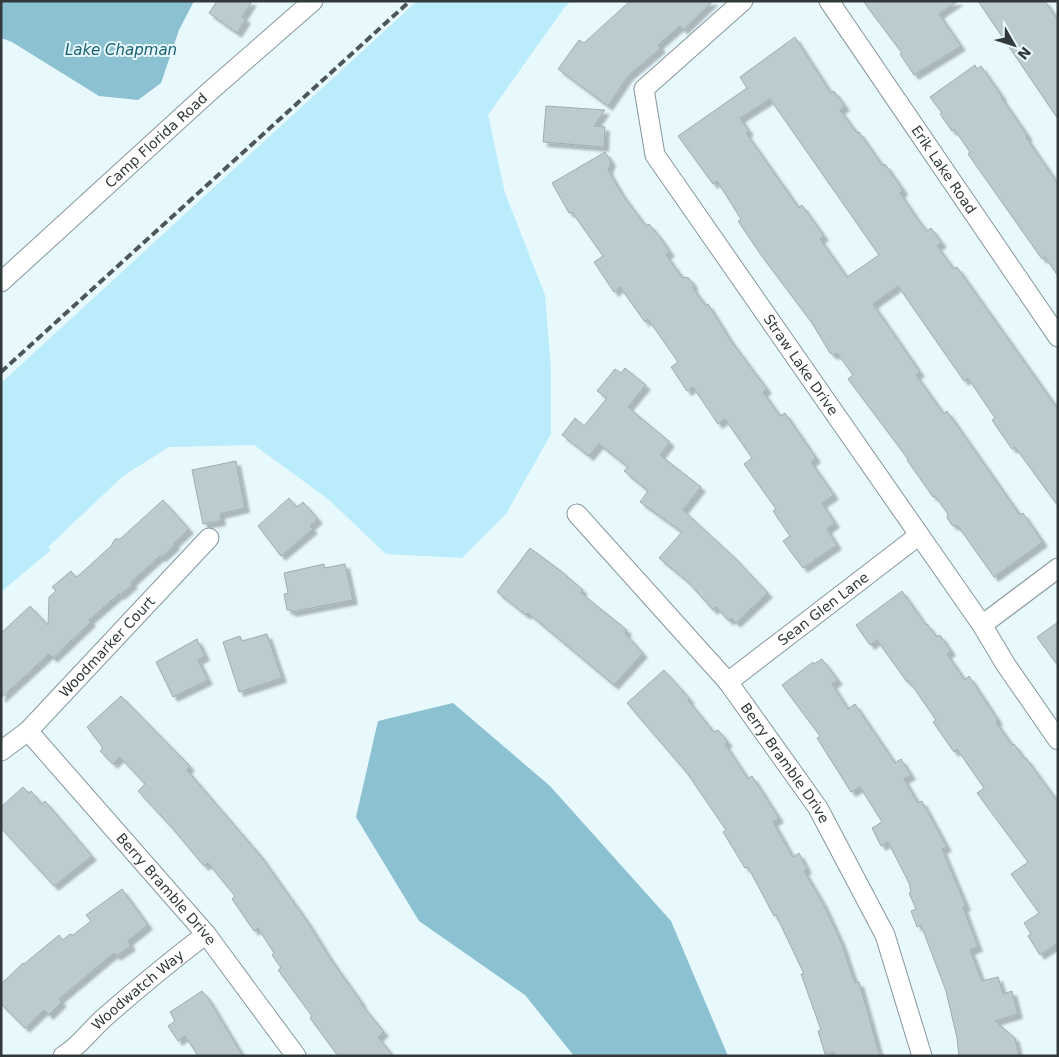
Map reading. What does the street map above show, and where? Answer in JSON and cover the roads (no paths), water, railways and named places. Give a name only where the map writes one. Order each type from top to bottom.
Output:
[{"type":"street","name":"Camp Florida Road","points":[[1,282],[209,92],[313,1]]},
{"type":"street","name":"Straw Lake Drive","points":[[743,1],[644,89],[655,155],[918,536],[982,625],[1006,665],[1058,740]]},
{"type":"street","name":"Erik Lake Road","points":[[829,1],[1058,337]]},
{"type":"street","name":"Berry Bramble Drive","points":[[577,514],[728,682],[818,808],[885,935],[922,1056]]},
{"type":"street","name":"Sean Glen Lane","points":[[728,682],[918,536]]},
{"type":"street","name":"Woodmarker Court","points":[[1,751],[28,731],[209,538]]},
{"type":"street","points":[[982,625],[1058,568]]},
{"type":"street","name":"Berry Bramble Drive","points":[[28,731],[206,934],[296,1056]]},
{"type":"street","name":"Woodwatch Way","points":[[73,1054],[90,1030],[149,978],[206,934]]},
{"type":"water","name":"Lake Chapman","points":[[1,1],[194,1],[179,30],[161,83],[138,100],[99,96],[12,42],[1,38]]},
{"type":"water","points":[[453,703],[550,786],[671,921],[728,1056],[574,1056],[525,995],[419,921],[356,817],[378,721]]},
{"type":"railway","points":[[1,372],[410,1]]}]
